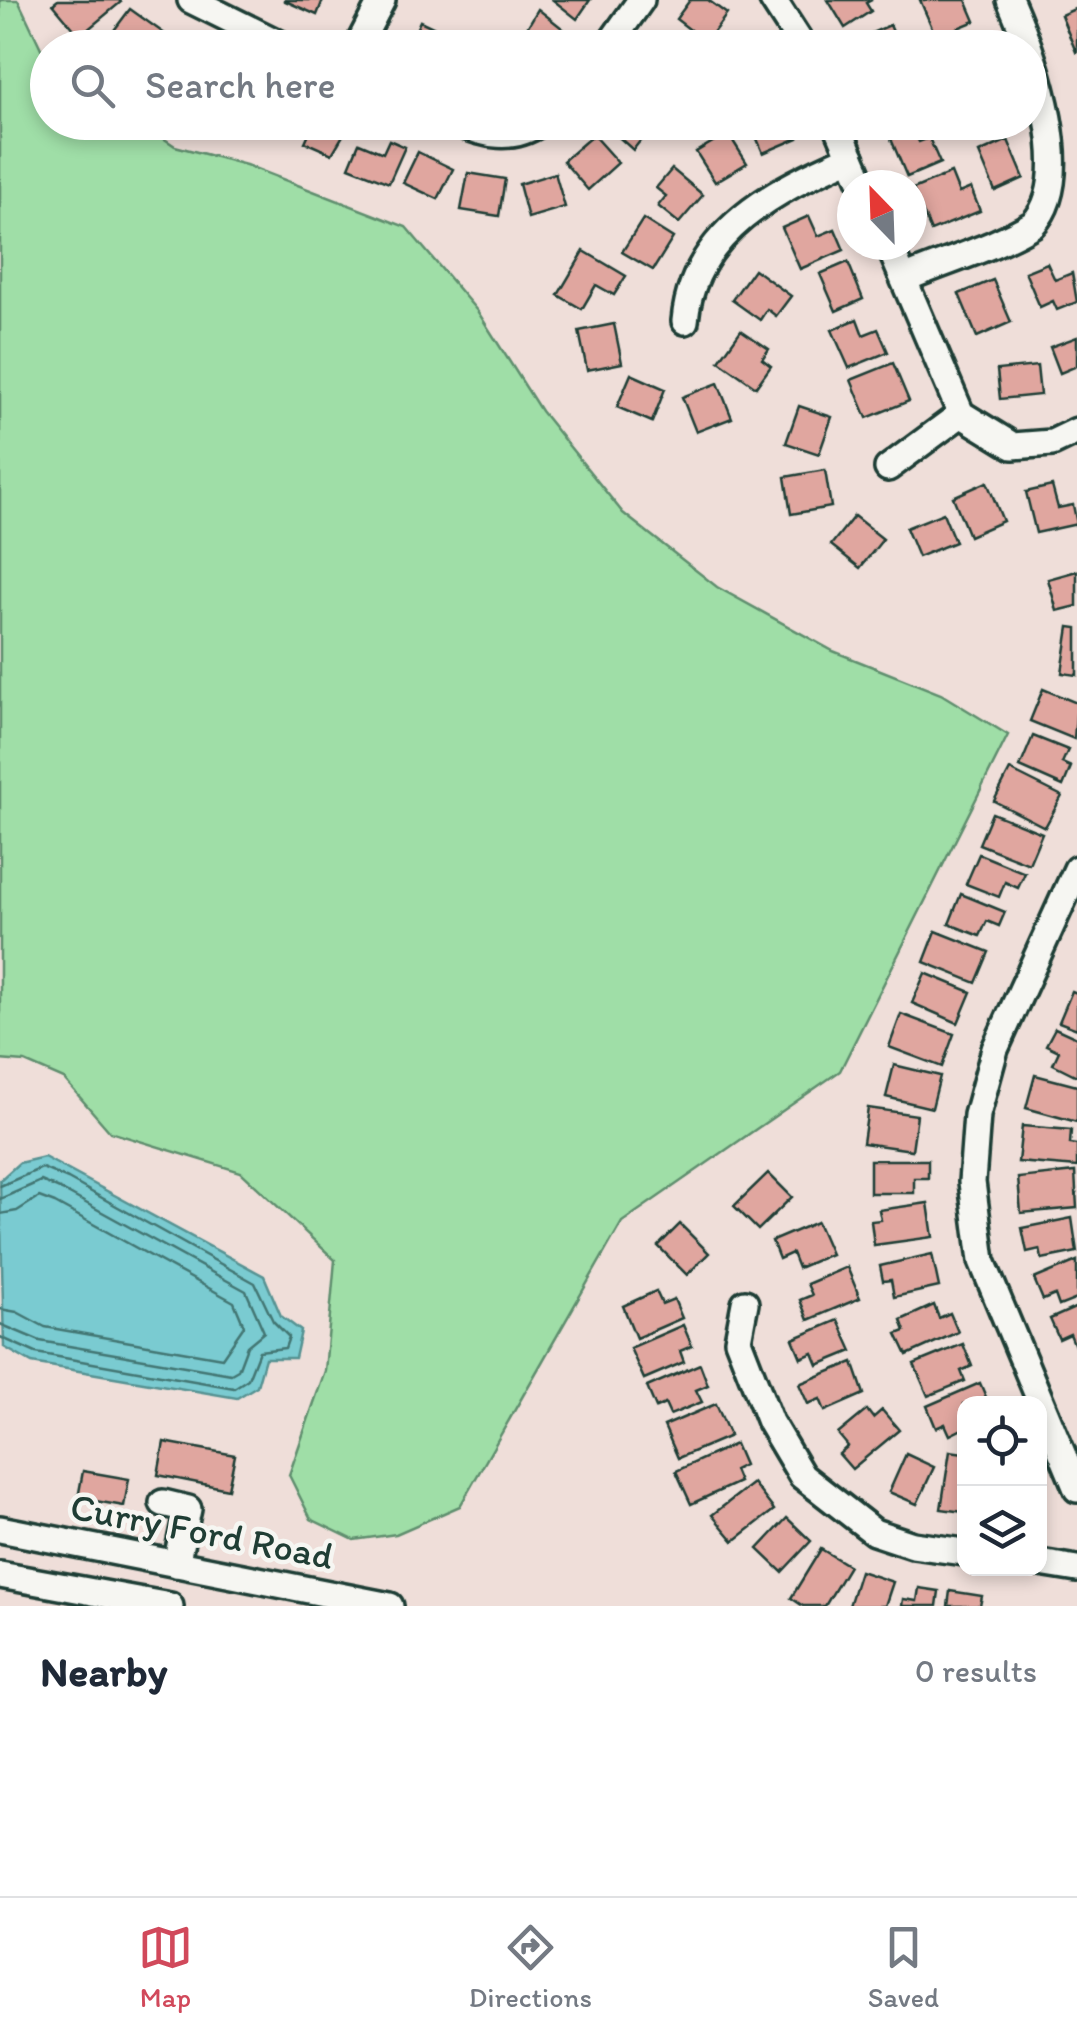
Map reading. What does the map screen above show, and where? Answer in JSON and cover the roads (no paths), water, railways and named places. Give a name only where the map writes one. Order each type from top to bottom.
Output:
[{"type":"street","points":[[191,0],[252,30]]},
{"type":"street","points":[[366,30],[382,0]]},
{"type":"street","points":[[620,30],[642,0]]},
{"type":"street","points":[[773,0],[792,30]]},
{"type":"street","points":[[1010,0],[1023,30]]},
{"type":"street","points":[[904,278],[1036,224],[1059,198],[1071,170],[1068,137],[1047,87]]},
{"type":"street","points":[[843,140],[856,170]]},
{"type":"street","points":[[684,321],[687,294],[722,236],[747,210],[791,183],[850,157]]},
{"type":"street","points":[[896,260],[960,414],[1013,446],[1052,443],[1077,431]]},
{"type":"street","points":[[888,468],[960,414]]},
{"type":"street","points":[[1077,869],[995,1049],[977,1116],[972,1182],[982,1261],[1077,1489]]},
{"type":"street","points":[[745,1303],[738,1340],[770,1422],[802,1476],[874,1532],[913,1544],[957,1551]]},
{"type":"street","points":[[176,1564],[185,1508]]},
{"type":"street","name":"Curry Ford Road","points":[[0,1529],[390,1606]]},
{"type":"street","points":[[106,1601],[116,1552]]},
{"type":"street","points":[[1047,1563],[1077,1569]]},
{"type":"street","points":[[0,1574],[106,1601],[170,1606]]},
{"type":"water","points":[[44,1157],[264,1276],[281,1316],[301,1331],[295,1358],[265,1358],[257,1386],[237,1398],[32,1363],[4,1347],[0,1180],[19,1163]]}]
